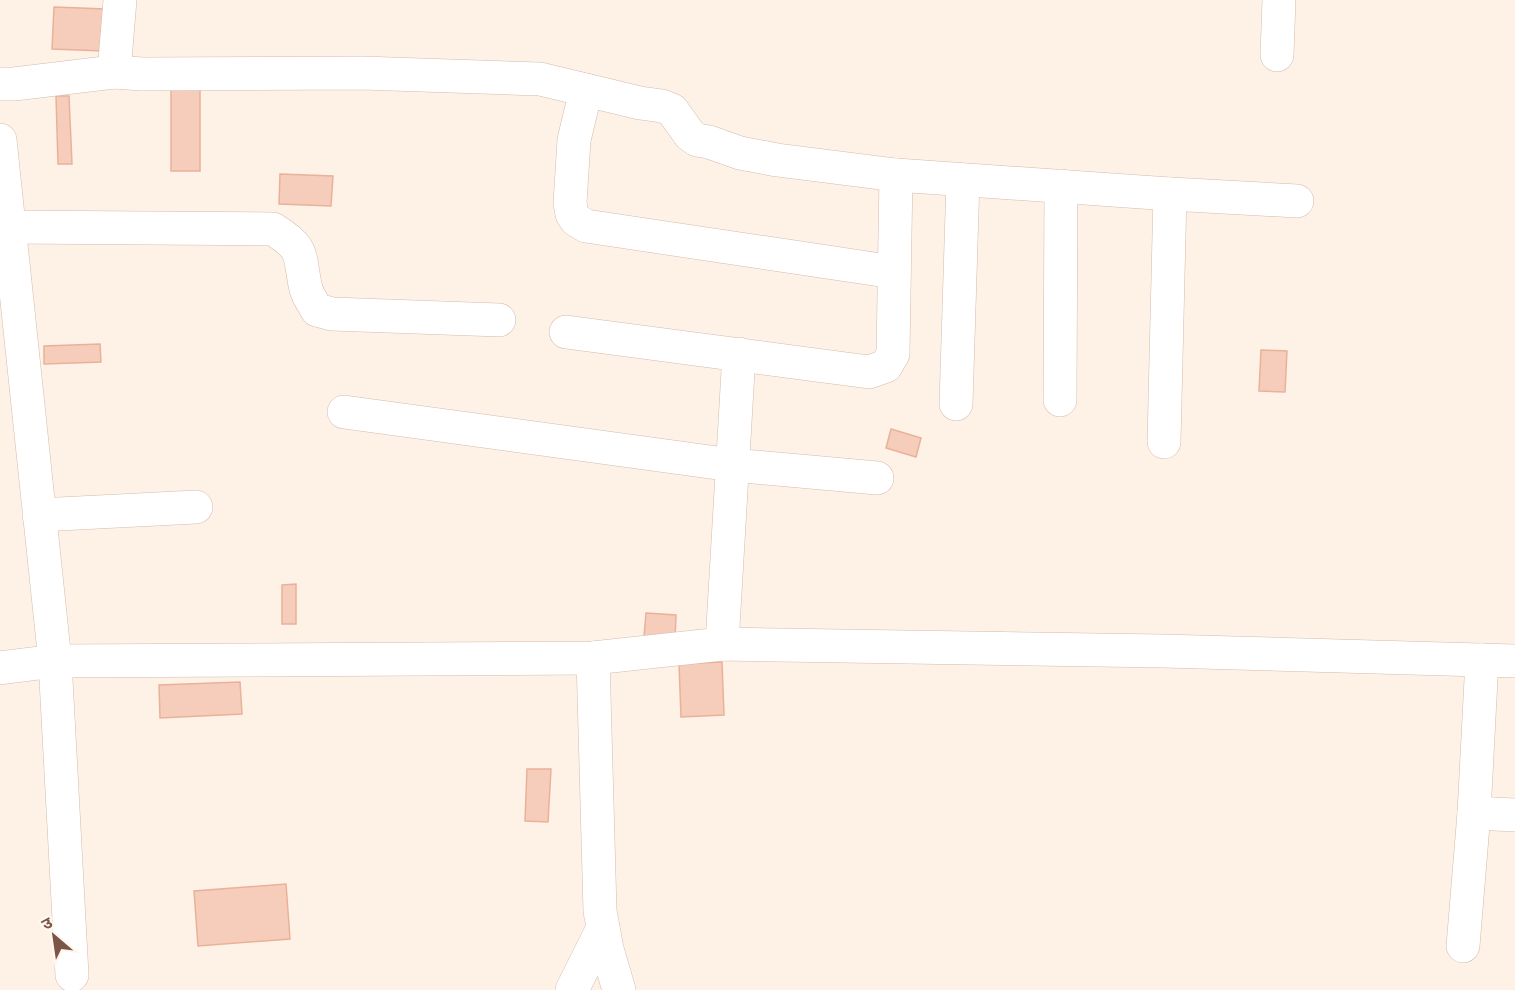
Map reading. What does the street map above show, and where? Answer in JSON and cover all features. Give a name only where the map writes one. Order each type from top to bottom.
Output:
[{"type":"street","points":[[114,72],[120,0]]},
{"type":"street","points":[[1277,55],[1280,0]]},
{"type":"street","points":[[0,84],[114,72],[142,74],[362,73],[540,79],[640,103],[662,106],[672,110],[690,135],[697,140],[740,153],[777,160],[896,175],[1297,201]]},
{"type":"street","points":[[586,90],[574,140],[570,203],[576,220],[586,226],[894,272]]},
{"type":"street","points":[[0,140],[55,661],[72,975]]},
{"type":"street","points":[[567,332],[869,372],[886,366],[893,354],[896,175]]},
{"type":"street","points":[[956,404],[963,180]]},
{"type":"street","points":[[1060,400],[1061,186]]},
{"type":"street","points":[[1164,442],[1170,194]]},
{"type":"street","points":[[9,227],[273,228],[292,240],[302,259],[306,291],[317,310],[332,314],[499,320]]},
{"type":"street","points":[[722,644],[740,354]]},
{"type":"street","points":[[344,412],[732,465],[877,478]]},
{"type":"street","points":[[39,515],[196,507]]},
{"type":"street","points":[[0,668],[55,661],[593,658],[722,644],[1163,651],[1515,661]]},
{"type":"street","points":[[593,658],[599,900],[603,928],[619,990]]},
{"type":"street","points":[[1463,945],[1474,813],[1482,660]]},
{"type":"street","points":[[1474,813],[1515,815]]},
{"type":"street","points":[[572,990],[603,928]]},
{"type":"building","points":[[54,7],[106,9],[104,51],[52,49]]},
{"type":"building","points":[[171,88],[200,88],[200,171],[171,171]]},
{"type":"building","points":[[56,96],[69,96],[72,164],[58,164]]},
{"type":"building","points":[[280,174],[333,176],[331,206],[279,204]]},
{"type":"building","points":[[100,344],[101,362],[44,364],[44,346]]},
{"type":"building","points":[[1261,350],[1287,351],[1285,392],[1259,391]]},
{"type":"building","points":[[891,429],[921,438],[916,457],[886,448]]},
{"type":"building","points":[[296,584],[296,624],[282,624],[282,585]]},
{"type":"building","points":[[646,613],[676,615],[675,639],[644,637]]},
{"type":"building","points":[[722,662],[724,715],[681,717],[679,664]]},
{"type":"building","points":[[240,682],[242,714],[160,718],[159,685]]},
{"type":"building","points":[[527,769],[551,769],[548,822],[525,821]]},
{"type":"building","points":[[286,884],[290,939],[198,946],[194,891]]}]
